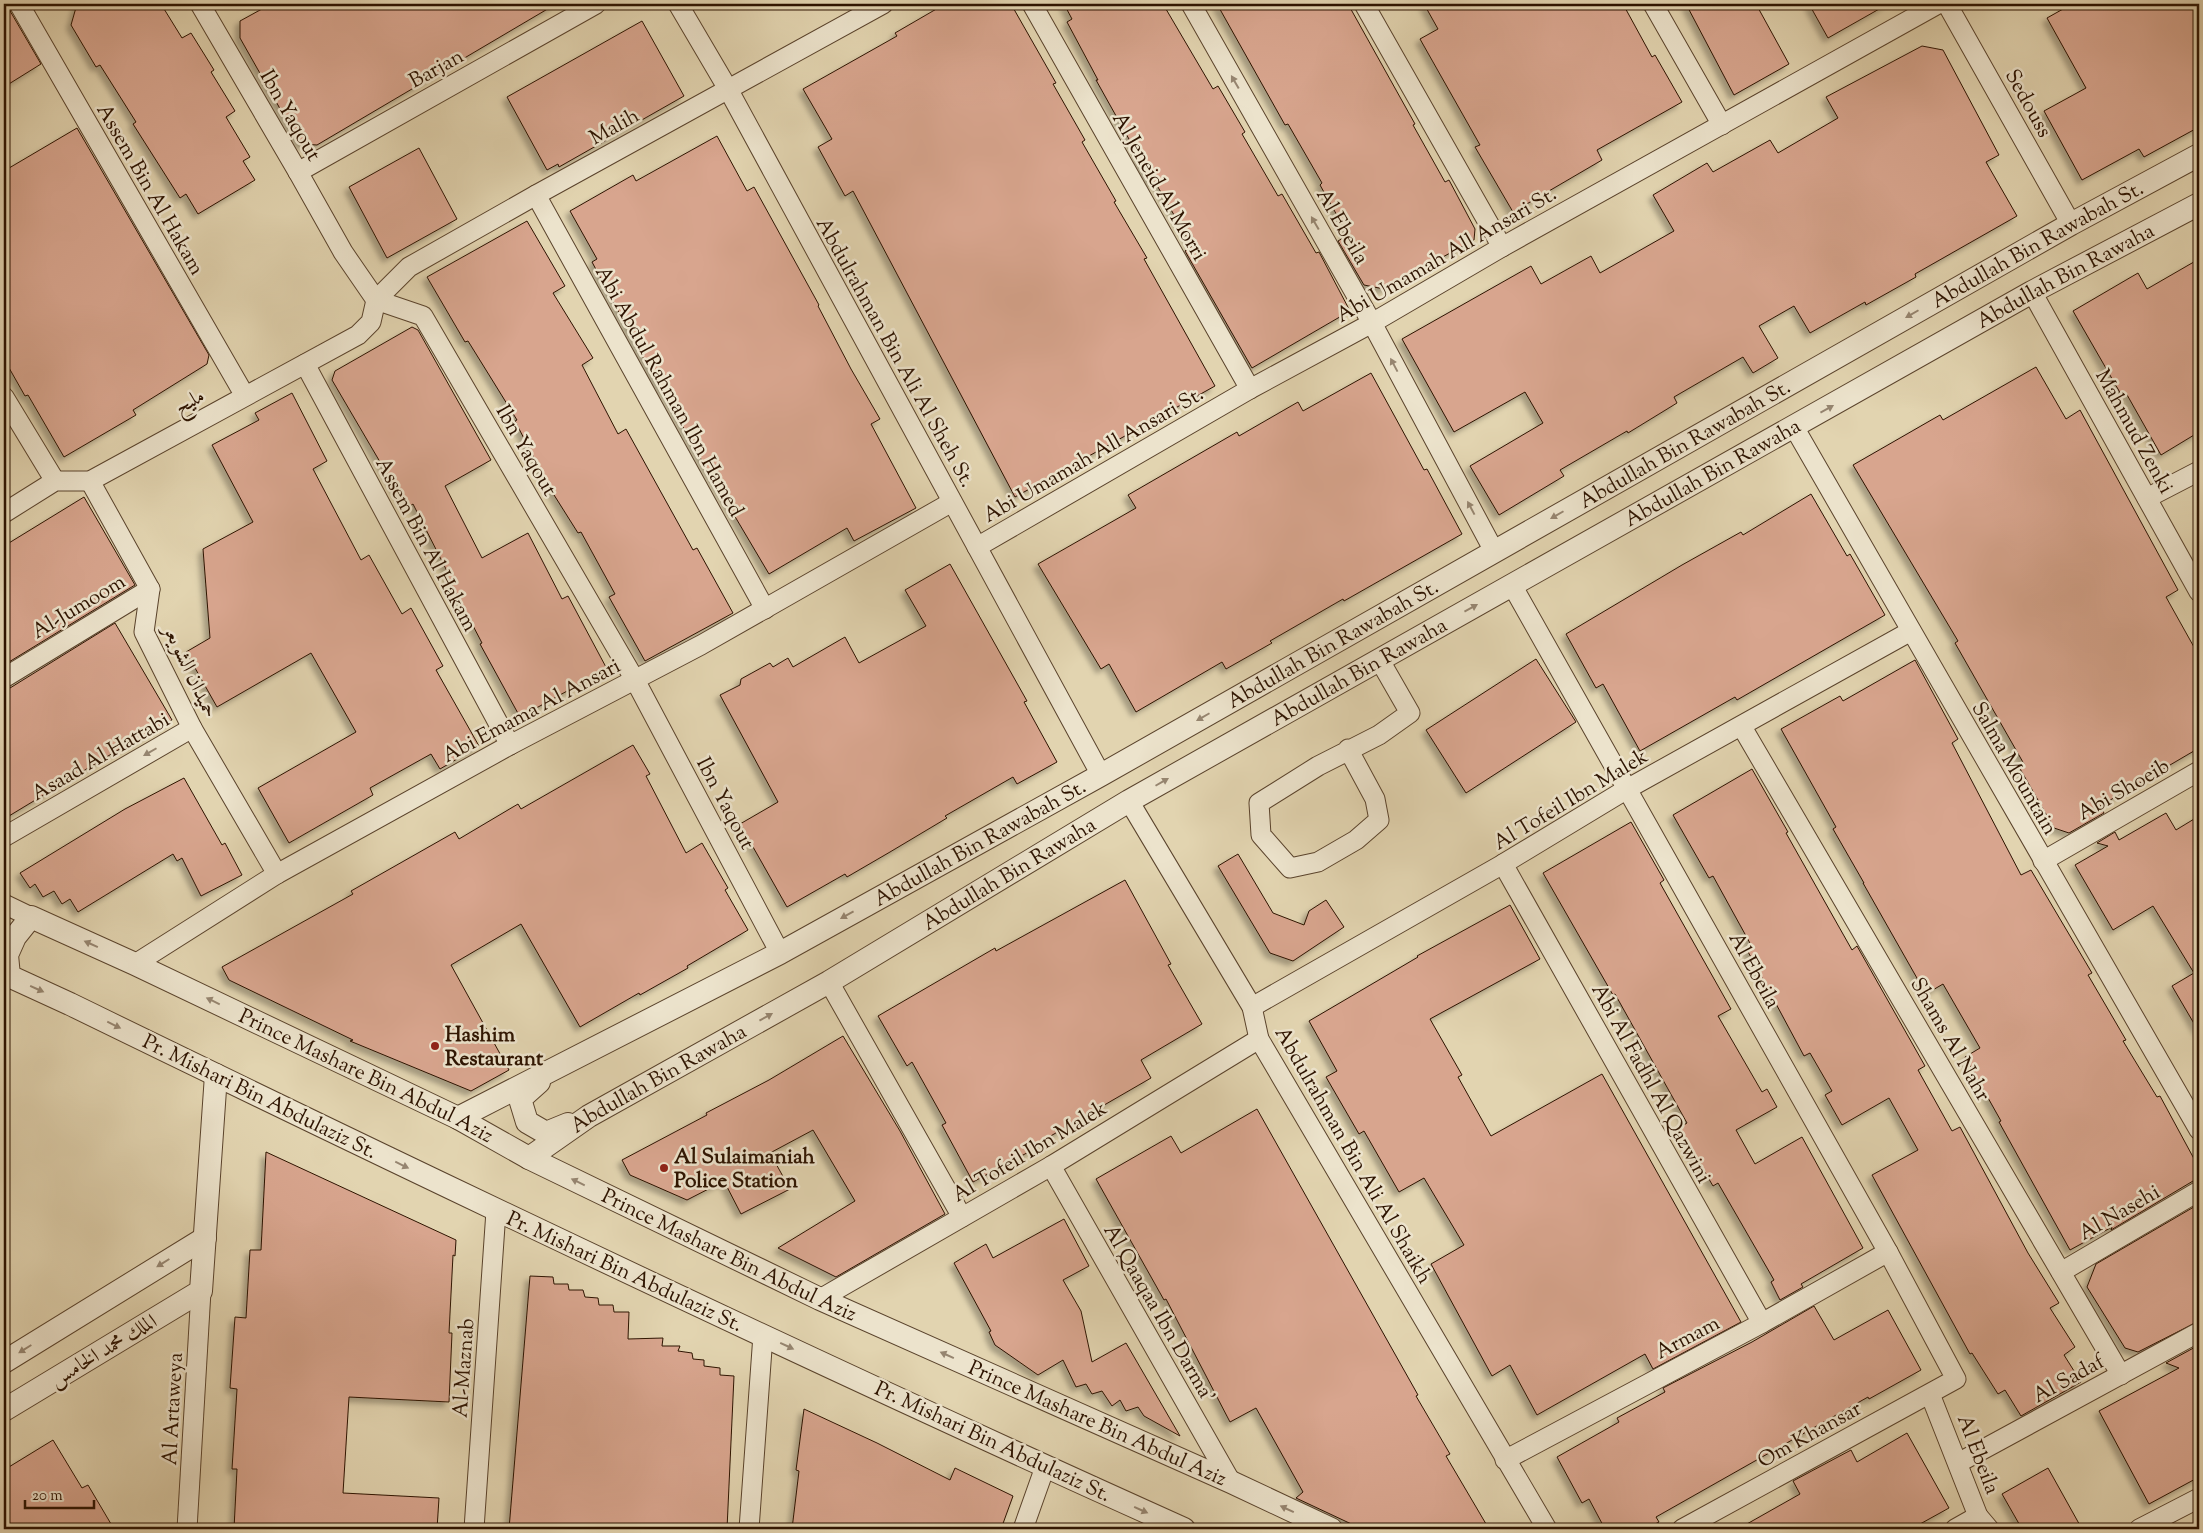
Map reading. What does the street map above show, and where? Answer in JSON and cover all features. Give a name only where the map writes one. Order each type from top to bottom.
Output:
[{"type":"street","name":"Assem Bin Al Hakam","points":[[19,4],[245,396]]},
{"type":"street","name":"Barjan","points":[[298,172],[596,4]]},
{"type":"street","name":"Abdulrahman Bin Ali Al Sheh St.","points":[[678,4],[728,89],[1101,775]]},
{"type":"street","name":"Malih","points":[[376,300],[409,267],[883,4]]},
{"type":"street","name":"Al Jeneid Al Morri","points":[[1032,4],[1250,389]]},
{"type":"street","name":"Al Ebeila","points":[[1191,4],[1372,323],[1494,551]]},
{"type":"street","points":[[1364,4],[1502,247]]},
{"type":"street","points":[[1653,4],[1722,125]]},
{"type":"street","name":"Abi Umamah All Ansari St.","points":[[977,547],[1250,389],[1372,323],[1502,247],[1938,4]]},
{"type":"street","name":"Sedouss","points":[[1947,4],[2071,224]]},
{"type":"street","name":"Ibn Yaqout","points":[[207,6],[343,252],[376,300],[423,316],[635,680],[780,953]]},
{"type":"street","name":"Abdullah Bin Rawabah St.","points":[[458,1118],[780,953],[1101,775],[2071,224],[2199,155]]},
{"type":"street","name":"Abi Abdul Rahman Ibn Hamed","points":[[536,195],[765,609]]},
{"type":"street","name":"Abdullah Bin Rawaha","points":[[529,1158],[589,1116],[829,982],[1129,801],[1379,658],[2032,292],[2199,204]]},
{"type":"street","name":"Mahmud Zenki","points":[[2032,292],[2199,592]]},
{"type":"street","name":"مليح","points":[[90,482],[358,335],[371,322],[376,300]]},
{"type":"street","name":"Assem Bin Al Hakam","points":[[304,364],[510,745]]},
{"type":"street","points":[[4,397],[55,481]]},
{"type":"street","name":"Salma Mountain","points":[[1794,427],[2199,1130]]},
{"type":"street","points":[[2147,498],[2199,472]]},
{"type":"street","points":[[4,513],[55,481],[90,482],[150,589]]},
{"type":"street","name":"Abi Emama Al Ansari","points":[[136,964],[276,874],[510,745],[765,609],[952,502]]},
{"type":"street","name":"Al Ebeila","points":[[1512,585],[1888,1252],[1956,1379]]},
{"type":"street","name":"Al-Jumoom","points":[[4,678],[150,589]]},
{"type":"street","name":"حميدان الشويعر","points":[[150,589],[144,632],[192,728],[276,874]]},
{"type":"street","name":"Al Tofeil Ibn Malek","points":[[1252,1008],[1503,864],[1627,790],[1911,631]]},
{"type":"street","points":[[1348,749],[1375,798],[1380,820],[1356,840],[1318,862],[1290,868],[1261,835],[1259,803],[1348,749],[1379,735],[1410,713],[1379,658]]},
{"type":"street","name":"Shams Al Nahr","points":[[1742,727],[2121,1375]]},
{"type":"street","name":"Asaad Al Hattabi","points":[[4,837],[192,728]]},
{"type":"street","name":"Abi Shoeib","points":[[2043,861],[2199,771]]},
{"type":"street","name":"Abdulrahman Bin Ali Al Shaikh","points":[[1129,801],[1252,1008],[1259,1039],[1547,1529]]},
{"type":"street","name":"Abi Al Fadhl Al Qazwini","points":[[1503,864],[1762,1323]]},
{"type":"street","points":[[4,904],[31,917],[15,937],[7,955],[6,975]]},
{"type":"street","name":"Prince Mashare Bin Abdul Aziz","points":[[31,917],[136,964],[458,1118],[529,1158],[820,1299],[1231,1482],[1331,1529]]},
{"type":"street","name":"Pr. Mishari Bin Abdulaziz St.","points":[[6,975],[70,1004],[496,1211],[1045,1467],[1184,1529]]},
{"type":"street","points":[[829,982],[962,1217]]},
{"type":"street","name":"Al Tofeil Ibn Malek","points":[[820,1299],[1051,1166],[1259,1039]]},
{"type":"street","points":[[555,1068],[520,1099],[528,1122],[546,1133],[589,1116]]},
{"type":"street","points":[[202,1291],[216,1075]]},
{"type":"street","name":"Al Qaaqaa Ibn Darma'","points":[[1051,1166],[1231,1482]]},
{"type":"street","name":"Al Nasehi","points":[[2061,1272],[2199,1191]]},
{"type":"street","name":"Al-Maznab","points":[[474,1529],[496,1211]]},
{"type":"street","points":[[4,1362],[205,1238]]},
{"type":"street","name":"Armam","points":[[1505,1460],[1762,1323],[1888,1252]]},
{"type":"street","name":"الملك محمد الخامس","points":[[4,1410],[202,1291]]},
{"type":"street","name":"Al Artaweya","points":[[188,1529],[202,1291]]},
{"type":"street","name":"Al Sadaf","points":[[1958,1463],[2199,1332]]},
{"type":"street","points":[[749,1529],[763,1335]]},
{"type":"street","name":"Om Khansar","points":[[1682,1529],[1956,1379]]},
{"type":"street","name":"Al Ebeila","points":[[1930,1394],[1984,1523]]},
{"type":"street","points":[[1023,1529],[1045,1467]]},
{"type":"street","points":[[2151,1527],[2199,1498]]},
{"type":"street","points":[[1955,1529],[1984,1523]]},
{"type":"building","points":[[4,4],[6,4],[41,64],[4,87]]},
{"type":"building","points":[[77,4],[161,4],[182,38],[191,33],[214,70],[211,72],[235,111],[226,117],[250,157],[243,161],[255,180],[198,214],[186,194],[180,198],[133,124],[136,122],[100,65],[96,67],[71,25]]},
{"type":"building","points":[[271,4],[556,4],[317,145],[300,144],[240,38],[240,21]]},
{"type":"building","points":[[945,4],[1011,4],[1056,83],[1053,84],[1085,140],[1082,142],[1147,258],[1144,259],[1215,386],[1015,497],[853,191],[845,196],[818,147],[832,139],[803,89],[897,36],[895,33]]},
{"type":"building","points":[[1064,4],[1163,4],[1213,89],[1218,86],[1245,132],[1242,134],[1278,196],[1282,194],[1316,253],[1319,252],[1350,311],[1252,368],[1185,251],[1192,246],[1155,182],[1151,184],[1136,158],[1139,157],[1096,80],[1098,80],[1067,22],[1072,19]]},
{"type":"building","points":[[1217,4],[1348,4],[1445,182],[1449,180],[1475,229],[1474,240],[1384,289],[1364,285],[1338,241],[1348,235],[1320,185],[1322,183],[1288,124],[1285,125]]},
{"type":"building","points":[[1424,4],[1623,4],[1652,57],[1655,55],[1682,102],[1597,150],[1602,160],[1513,212],[1475,147],[1480,145],[1420,39],[1438,29]]},
{"type":"building","points":[[1686,4],[1756,4],[1789,64],[1734,95]]},
{"type":"building","points":[[1809,4],[1888,4],[1828,38]]},
{"type":"building","points":[[2072,4],[2199,4],[2199,127],[2144,157],[2139,149],[2082,180],[2044,111],[2086,88],[2047,18]]},
{"type":"building","points":[[642,21],[684,96],[559,167],[558,164],[547,170],[507,97]]},
{"type":"building","points":[[1922,46],[1943,50],[1999,155],[1986,162],[2017,216],[1915,274],[1916,277],[1866,305],[1865,302],[1810,333],[1794,306],[1759,326],[1778,358],[1753,373],[1743,357],[1674,397],[1677,403],[1628,433],[1627,431],[1560,470],[1564,476],[1499,515],[1470,466],[1543,423],[1525,392],[1454,432],[1402,339],[1531,266],[1541,284],[1591,256],[1600,273],[1674,231],[1653,195],[1707,163],[1713,172],[1770,140],[1778,153],[1838,118],[1826,97]]},
{"type":"building","points":[[77,128],[209,355],[207,364],[133,410],[136,415],[64,457],[28,395],[25,396],[4,359],[4,171]]},
{"type":"building","points":[[717,136],[747,191],[754,187],[819,305],[851,369],[880,419],[871,424],[916,508],[854,541],[847,528],[769,574],[695,449],[663,390],[661,391],[592,262],[597,259],[570,211],[633,175],[636,181]]},
{"type":"building","points":[[419,148],[457,219],[387,258],[349,187]]},
{"type":"building","points":[[527,221],[565,286],[553,293],[593,358],[582,365],[618,434],[626,429],[693,550],[697,548],[733,613],[645,661],[609,597],[615,594],[581,532],[578,533],[549,487],[515,421],[517,420],[468,341],[465,342],[427,277]]},
{"type":"building","points":[[2199,259],[2199,432],[2161,455],[2126,393],[2122,396],[2073,311],[2138,273],[2147,289]]},
{"type":"building","points":[[412,327],[418,330],[491,460],[445,486],[482,558],[528,533],[562,599],[568,596],[607,669],[520,717],[480,644],[482,643],[447,576],[449,575],[413,504],[407,508],[332,380],[335,371]]},
{"type":"building","points":[[2036,367],[2066,419],[2080,410],[2178,590],[2166,597],[2199,656],[2199,748],[2100,806],[2104,813],[2069,833],[2054,828],[2019,767],[2024,764],[1955,643],[1958,641],[1853,465],[1940,415],[1943,420]]},
{"type":"building","points":[[1371,373],[1424,470],[1427,469],[1462,534],[1344,601],[1343,599],[1226,669],[1222,662],[1136,712],[1109,664],[1101,669],[1038,564],[1136,508],[1128,495],[1237,432],[1239,436],[1298,402],[1303,411]]},
{"type":"building","points":[[292,393],[327,461],[313,469],[361,560],[369,555],[402,614],[411,608],[443,666],[436,670],[479,746],[440,769],[431,754],[370,788],[373,795],[289,843],[258,788],[356,732],[311,653],[217,707],[186,652],[210,638],[203,549],[253,522],[212,445],[259,420],[255,413]]},
{"type":"building","points":[[1811,494],[1847,556],[1850,554],[1885,615],[1737,700],[1735,697],[1640,751],[1603,684],[1596,688],[1566,634],[1682,565],[1741,532],[1743,535]]},
{"type":"building","points":[[84,497],[135,585],[4,665],[4,546]]},
{"type":"building","points":[[950,564],[1027,701],[1024,702],[1057,762],[1017,784],[1013,777],[945,816],[947,818],[847,877],[845,874],[787,907],[740,824],[778,802],[720,695],[740,685],[741,679],[770,663],[773,667],[788,658],[793,667],[845,637],[859,663],[926,626],[905,590]]},
{"type":"building","points":[[115,623],[172,720],[124,749],[123,747],[4,819],[4,689],[10,688]]},
{"type":"building","points":[[1536,659],[1576,722],[1466,793],[1426,730]]},
{"type":"building","points":[[1915,660],[1958,739],[1952,743],[2021,875],[2031,870],[2092,973],[2088,975],[2126,1040],[2123,1041],[2157,1097],[2160,1096],[2199,1168],[2199,1180],[2193,1181],[2111,1230],[2112,1227],[2070,1250],[1965,1057],[1980,1048],[1943,984],[1926,994],[1833,829],[1836,827],[1781,729],[1840,696],[1843,701]]},
{"type":"building","points":[[633,745],[650,774],[646,776],[686,853],[702,843],[728,888],[725,890],[748,930],[687,966],[688,968],[640,995],[639,993],[580,1027],[521,924],[451,965],[509,1070],[471,1091],[350,1041],[353,1040],[229,980],[222,967],[353,894],[351,891],[455,832],[459,839],[518,804],[521,809]]},
{"type":"building","points":[[1752,769],[1852,950],[1857,946],[1925,1066],[1918,1070],[1952,1131],[1960,1127],[2028,1253],[2059,1303],[2050,1308],[2075,1347],[2064,1355],[2081,1382],[2021,1416],[2005,1390],[1998,1394],[1972,1353],[1970,1354],[1872,1175],[1918,1150],[1889,1098],[1842,1125],[1825,1095],[1832,1091],[1810,1053],[1804,1056],[1746,948],[1751,945],[1713,876],[1709,878],[1673,815]]},
{"type":"building","points":[[184,778],[222,845],[225,843],[242,875],[201,896],[182,858],[177,861],[173,854],[78,912],[70,899],[62,904],[54,891],[43,897],[35,884],[30,888],[20,873],[125,809]]},
{"type":"building","points":[[2166,813],[2176,830],[2199,816],[2199,1032],[2172,986],[2194,973],[2153,906],[2113,930],[2075,865],[2108,846],[2097,843],[2115,832],[2119,840]]},
{"type":"building","points":[[1631,822],[1664,880],[1660,883],[1731,1009],[1718,1016],[1762,1092],[1767,1089],[1777,1107],[1736,1130],[1755,1164],[1802,1137],[1863,1248],[1801,1284],[1803,1287],[1780,1300],[1771,1282],[1774,1280],[1718,1183],[1713,1186],[1679,1128],[1687,1123],[1615,994],[1613,995],[1543,873]]},
{"type":"building","points":[[1238,854],[1273,913],[1304,925],[1309,911],[1326,900],[1344,927],[1293,961],[1270,953],[1218,866]]},
{"type":"building","points":[[1125,880],[1171,964],[1168,965],[1202,1024],[1141,1060],[1151,1078],[1035,1145],[1036,1148],[973,1182],[942,1125],[946,1123],[912,1062],[907,1066],[878,1016],[995,948],[996,951]]},
{"type":"building","points":[[1510,905],[1540,959],[1430,1019],[1462,1075],[1458,1077],[1491,1136],[1602,1074],[1741,1322],[1653,1369],[1645,1354],[1537,1415],[1510,1365],[1492,1376],[1431,1264],[1464,1245],[1424,1178],[1399,1192],[1364,1131],[1359,1134],[1326,1077],[1337,1071],[1309,1021],[1417,956]]},
{"type":"building","points":[[843,1036],[900,1131],[945,1214],[836,1277],[778,1248],[855,1201],[813,1130],[770,1153],[790,1189],[741,1214],[724,1181],[687,1200],[630,1175],[622,1160],[707,1115],[706,1113],[769,1080]]},
{"type":"building","points":[[1257,1109],[1418,1395],[1416,1396],[1450,1454],[1446,1456],[1489,1529],[1362,1529],[1296,1498],[1303,1492],[1256,1408],[1230,1422],[1166,1299],[1164,1300],[1096,1179],[1171,1136],[1181,1153]]},
{"type":"building","points":[[266,1152],[456,1240],[455,1256],[453,1255],[449,1333],[452,1333],[449,1402],[349,1397],[343,1493],[439,1498],[437,1529],[234,1529],[237,1469],[232,1469],[237,1389],[230,1388],[235,1317],[246,1318],[250,1250],[261,1250]]},
{"type":"building","points":[[2199,1204],[2199,1321],[2138,1352],[2125,1348],[2087,1287],[2096,1264]]},
{"type":"building","points":[[1064,1219],[1089,1266],[1063,1280],[1081,1311],[1092,1362],[1126,1343],[1180,1436],[1144,1416],[1138,1407],[1126,1411],[1120,1400],[1112,1406],[1102,1391],[1092,1394],[1086,1384],[1076,1387],[1063,1360],[1038,1375],[995,1345],[989,1332],[991,1331],[954,1263],[986,1244],[993,1258]]},
{"type":"building","points":[[530,1276],[553,1277],[554,1284],[568,1284],[569,1290],[583,1290],[585,1297],[598,1298],[599,1305],[613,1305],[614,1312],[629,1312],[628,1339],[663,1338],[662,1346],[680,1346],[678,1351],[692,1353],[693,1359],[704,1360],[704,1366],[720,1368],[720,1375],[734,1376],[727,1529],[509,1529]]},
{"type":"building","points":[[1814,1306],[1834,1340],[1888,1310],[1921,1370],[1869,1399],[1868,1397],[1656,1517],[1659,1522],[1645,1529],[1605,1529],[1589,1499],[1582,1503],[1557,1457],[1619,1422],[1617,1418],[1665,1392],[1663,1388],[1752,1342]]},
{"type":"building","points":[[2199,1345],[2199,1477],[2149,1504],[2099,1411],[2179,1368],[2166,1363]]},
{"type":"building","points":[[804,1409],[950,1480],[955,1468],[1013,1496],[1001,1529],[792,1529],[799,1471],[796,1470]]},
{"type":"building","points":[[1907,1433],[1949,1508],[1911,1529],[1738,1529],[1800,1494],[1793,1481],[1851,1450],[1857,1462]]},
{"type":"building","points":[[53,1440],[82,1488],[88,1485],[114,1529],[11,1529],[4,1518],[4,1470]]},
{"type":"building","points":[[2048,1468],[2082,1529],[2022,1529],[2002,1494]]},
{"type":"place","name":"Hashim Restaurant","points":[[435,1046]]},
{"type":"place","name":"Al Sulaimaniah Police Station","points":[[664,1168]]}]
